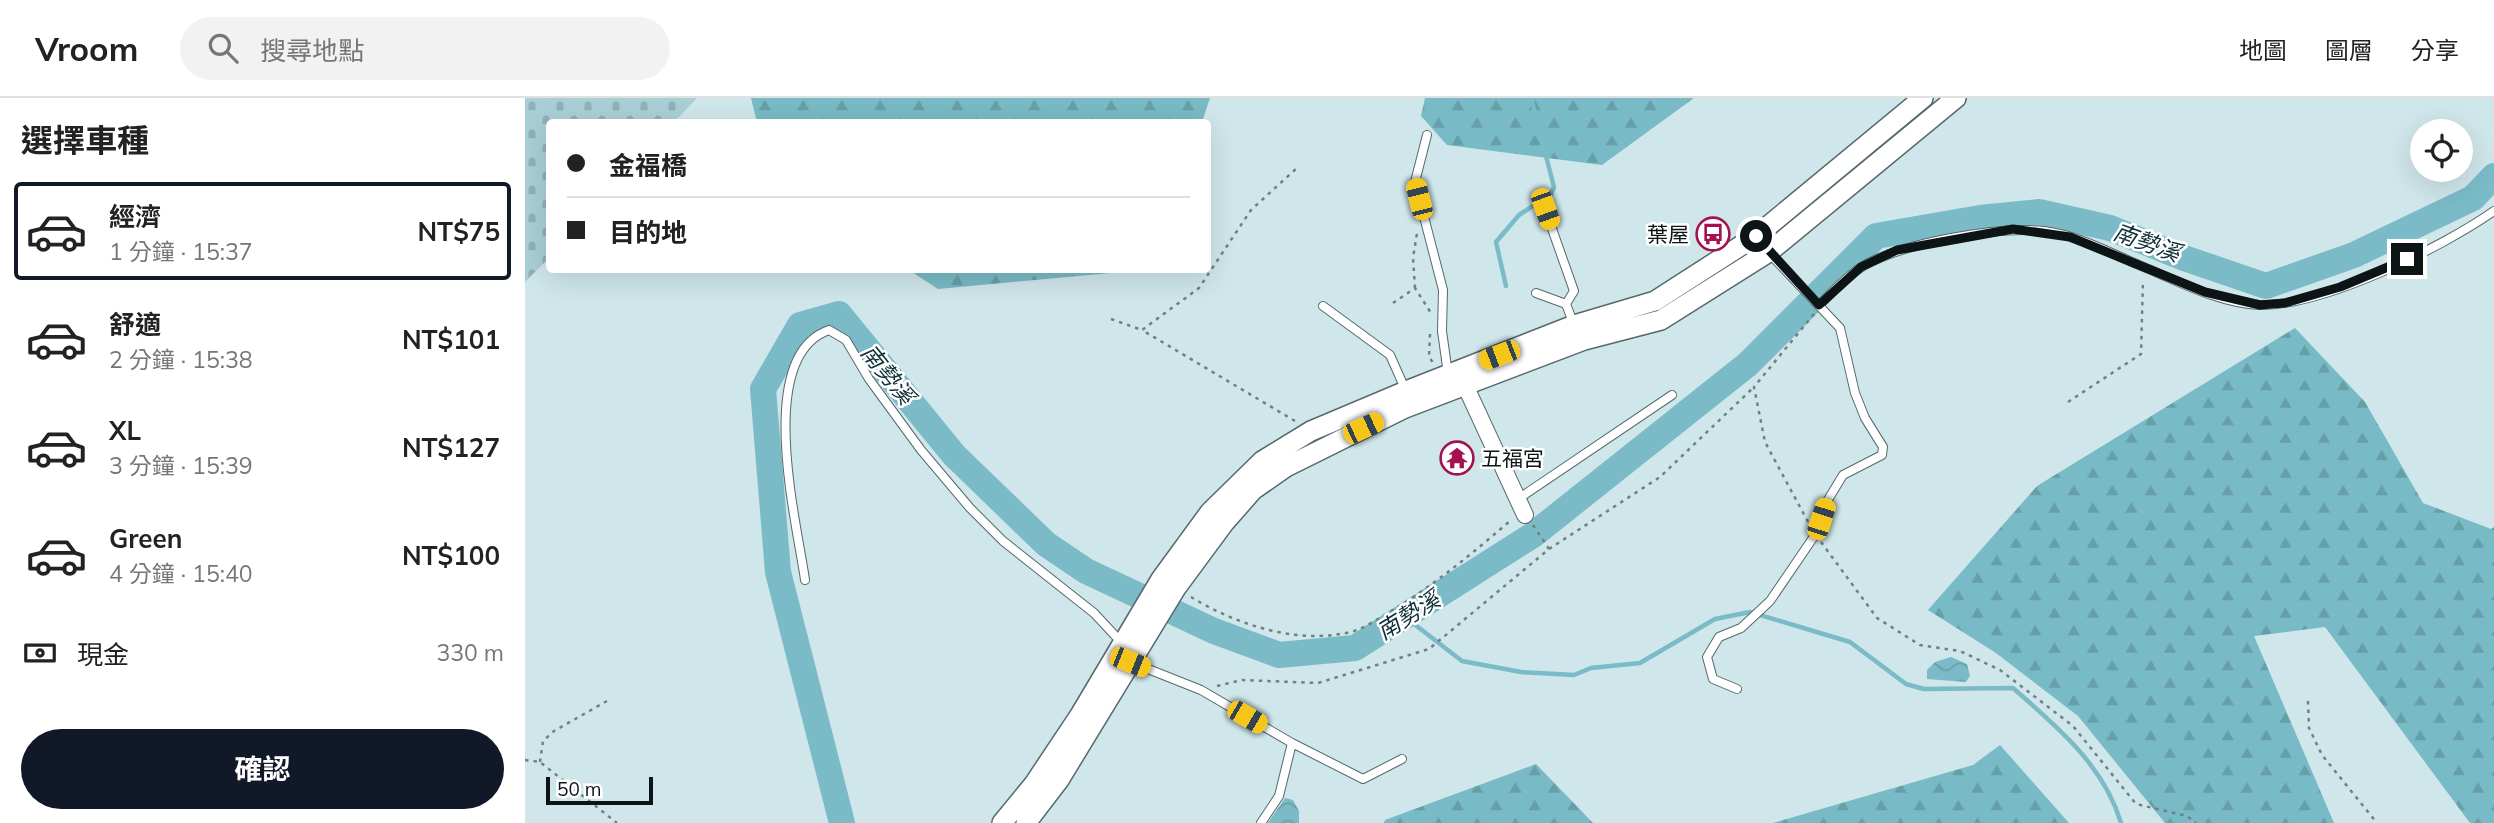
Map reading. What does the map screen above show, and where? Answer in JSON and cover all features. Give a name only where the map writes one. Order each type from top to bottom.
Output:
[{"type":"street","points":[[1002,823],[1034,784],[1080,715],[1121,642],[1138,631],[1170,587],[1210,512],[1262,461],[1465,386],[1655,301],[1756,236],[1923,98]]},
{"type":"street","points":[[1316,439],[1406,391],[1448,374],[1579,333],[1661,320],[1772,256],[1956,98]]},
{"type":"street","points":[[1756,236],[1772,256]]},
{"type":"street","points":[[1448,374],[1465,386],[1522,508]]},
{"type":"street","points":[[1026,823],[1059,780],[1130,662],[1138,631]]},
{"type":"street","points":[[1121,642],[1130,662]]},
{"type":"lane","points":[[1427,135],[1415,182],[1443,290],[1442,331],[1448,374]]},
{"type":"lane","points":[[1545,209],[1574,291],[1566,304]]},
{"type":"lane","points":[[1819,304],[1861,267],[1897,250],[2013,229],[2070,237],[2242,303],[2285,303],[2340,287],[2407,259],[2465,231],[2494,211]]},
{"type":"lane","points":[[1737,689],[1713,679],[1707,657],[1719,637],[1741,628],[1770,601],[1815,535],[1826,503],[1843,475],[1882,455],[1883,447],[1865,418],[1855,393],[1840,328],[1772,256]]},
{"type":"lane","points":[[1535,293],[1566,304],[1579,333]]},
{"type":"lane","points":[[1323,306],[1390,355],[1406,391]]},
{"type":"lane","points":[[805,580],[787,455],[786,400],[801,350],[817,334],[829,330],[846,340],[891,409],[970,508],[1003,541],[1094,613],[1121,642]]},
{"type":"lane","points":[[1522,508],[1672,395]]},
{"type":"lane","points":[[1130,662],[1202,690],[1292,743],[1363,779],[1402,759]]},
{"type":"lane","points":[[1261,823],[1279,796],[1292,743]]},
{"type":"path","points":[[1211,270],[1251,210],[1298,167]]},
{"type":"path","points":[[1423,215],[1415,240],[1415,288],[1431,315]]},
{"type":"path","points":[[2068,402],[2141,354],[2143,266]]},
{"type":"path","points":[[1142,330],[1199,288],[1209,273]]},
{"type":"path","points":[[1393,303],[1415,288]]},
{"type":"path","points":[[1202,690],[1243,680],[1318,683],[1429,649],[1549,549],[1660,477],[1754,387],[1819,304]]},
{"type":"path","points":[[1111,319],[1142,330],[1316,439]]},
{"type":"path","points":[[1431,326],[1429,357],[1448,374]]},
{"type":"path","points":[[1754,387],[1765,442],[1815,535],[1877,618],[1920,645],[1960,651],[2000,670],[2073,726],[2113,772],[2130,800],[2136,804],[2187,816],[2196,823]]},
{"type":"path","points":[[1170,587],[1235,621],[1275,631],[1321,636],[1356,631],[1409,600],[1522,508],[1549,549]]},
{"type":"path","points":[[540,762],[543,741],[554,731],[607,701]]},
{"type":"path","points":[[2308,701],[2309,728],[2322,755],[2377,823]]},
{"type":"path","points":[[525,760],[540,762],[617,823]]},
{"type":"green space","points":[[525,98],[697,98],[677,119],[546,119],[546,261],[525,282]]},
{"type":"green space","points":[[751,98],[1210,98],[1203,119],[756,119]]},
{"type":"green space","points":[[1425,98],[1694,98],[1602,165],[1447,145],[1421,116]]},
{"type":"green space","points":[[914,273],[1111,273],[938,289]]},
{"type":"green space","points":[[2295,328],[2365,402],[2423,503],[2491,529],[2494,527],[2494,823],[2470,823],[2325,627],[2254,636],[2334,823],[2165,823],[2078,716],[1996,653],[1928,610],[2037,486]]},
{"type":"green space","points":[[2000,745],[2069,823],[1773,823],[1973,765]]},
{"type":"green space","points":[[1536,764],[1593,823],[1384,823],[1385,820]]},
{"type":"water","points":[[1951,657],[1967,664],[1970,676],[1966,682],[1927,679],[1927,670],[1935,662]]},
{"type":"water","points":[[1285,798],[1293,800],[1299,811],[1299,823],[1268,823]]},
{"type":"waterway","points":[[1506,286],[1496,242],[1519,215],[1551,194],[1554,187],[1531,98]]},
{"type":"waterway","name":"南勢溪","points":[[842,823],[778,572],[763,389],[800,325],[839,314],[954,455],[1046,544],[1086,571],[1214,631],[1279,655],[1355,648],[1533,535],[1748,364],[1876,236],[1980,218],[2039,212],[2110,228],[2184,258],[2266,286],[2354,255],[2473,198],[2494,176]]},
{"type":"waterway","points":[[1405,617],[1462,661],[1521,672],[1574,675],[1591,668],[1640,663],[1715,619],[1750,612],[1850,642],[1906,684],[1924,689],[2013,688],[2062,732],[2091,765],[2113,802],[2121,823]]},
{"type":"place","name":"葉屋","points":[[1713,234]]},
{"type":"place","name":"五福宮","points":[[1457,458]]},
{"type":"route","points":[[1756,236],[1819,305],[1861,267],[1897,250],[2013,229],[2045,231],[2070,237],[2205,292],[2242,303],[2260,305],[2285,303],[2340,287],[2407,259]]}]
